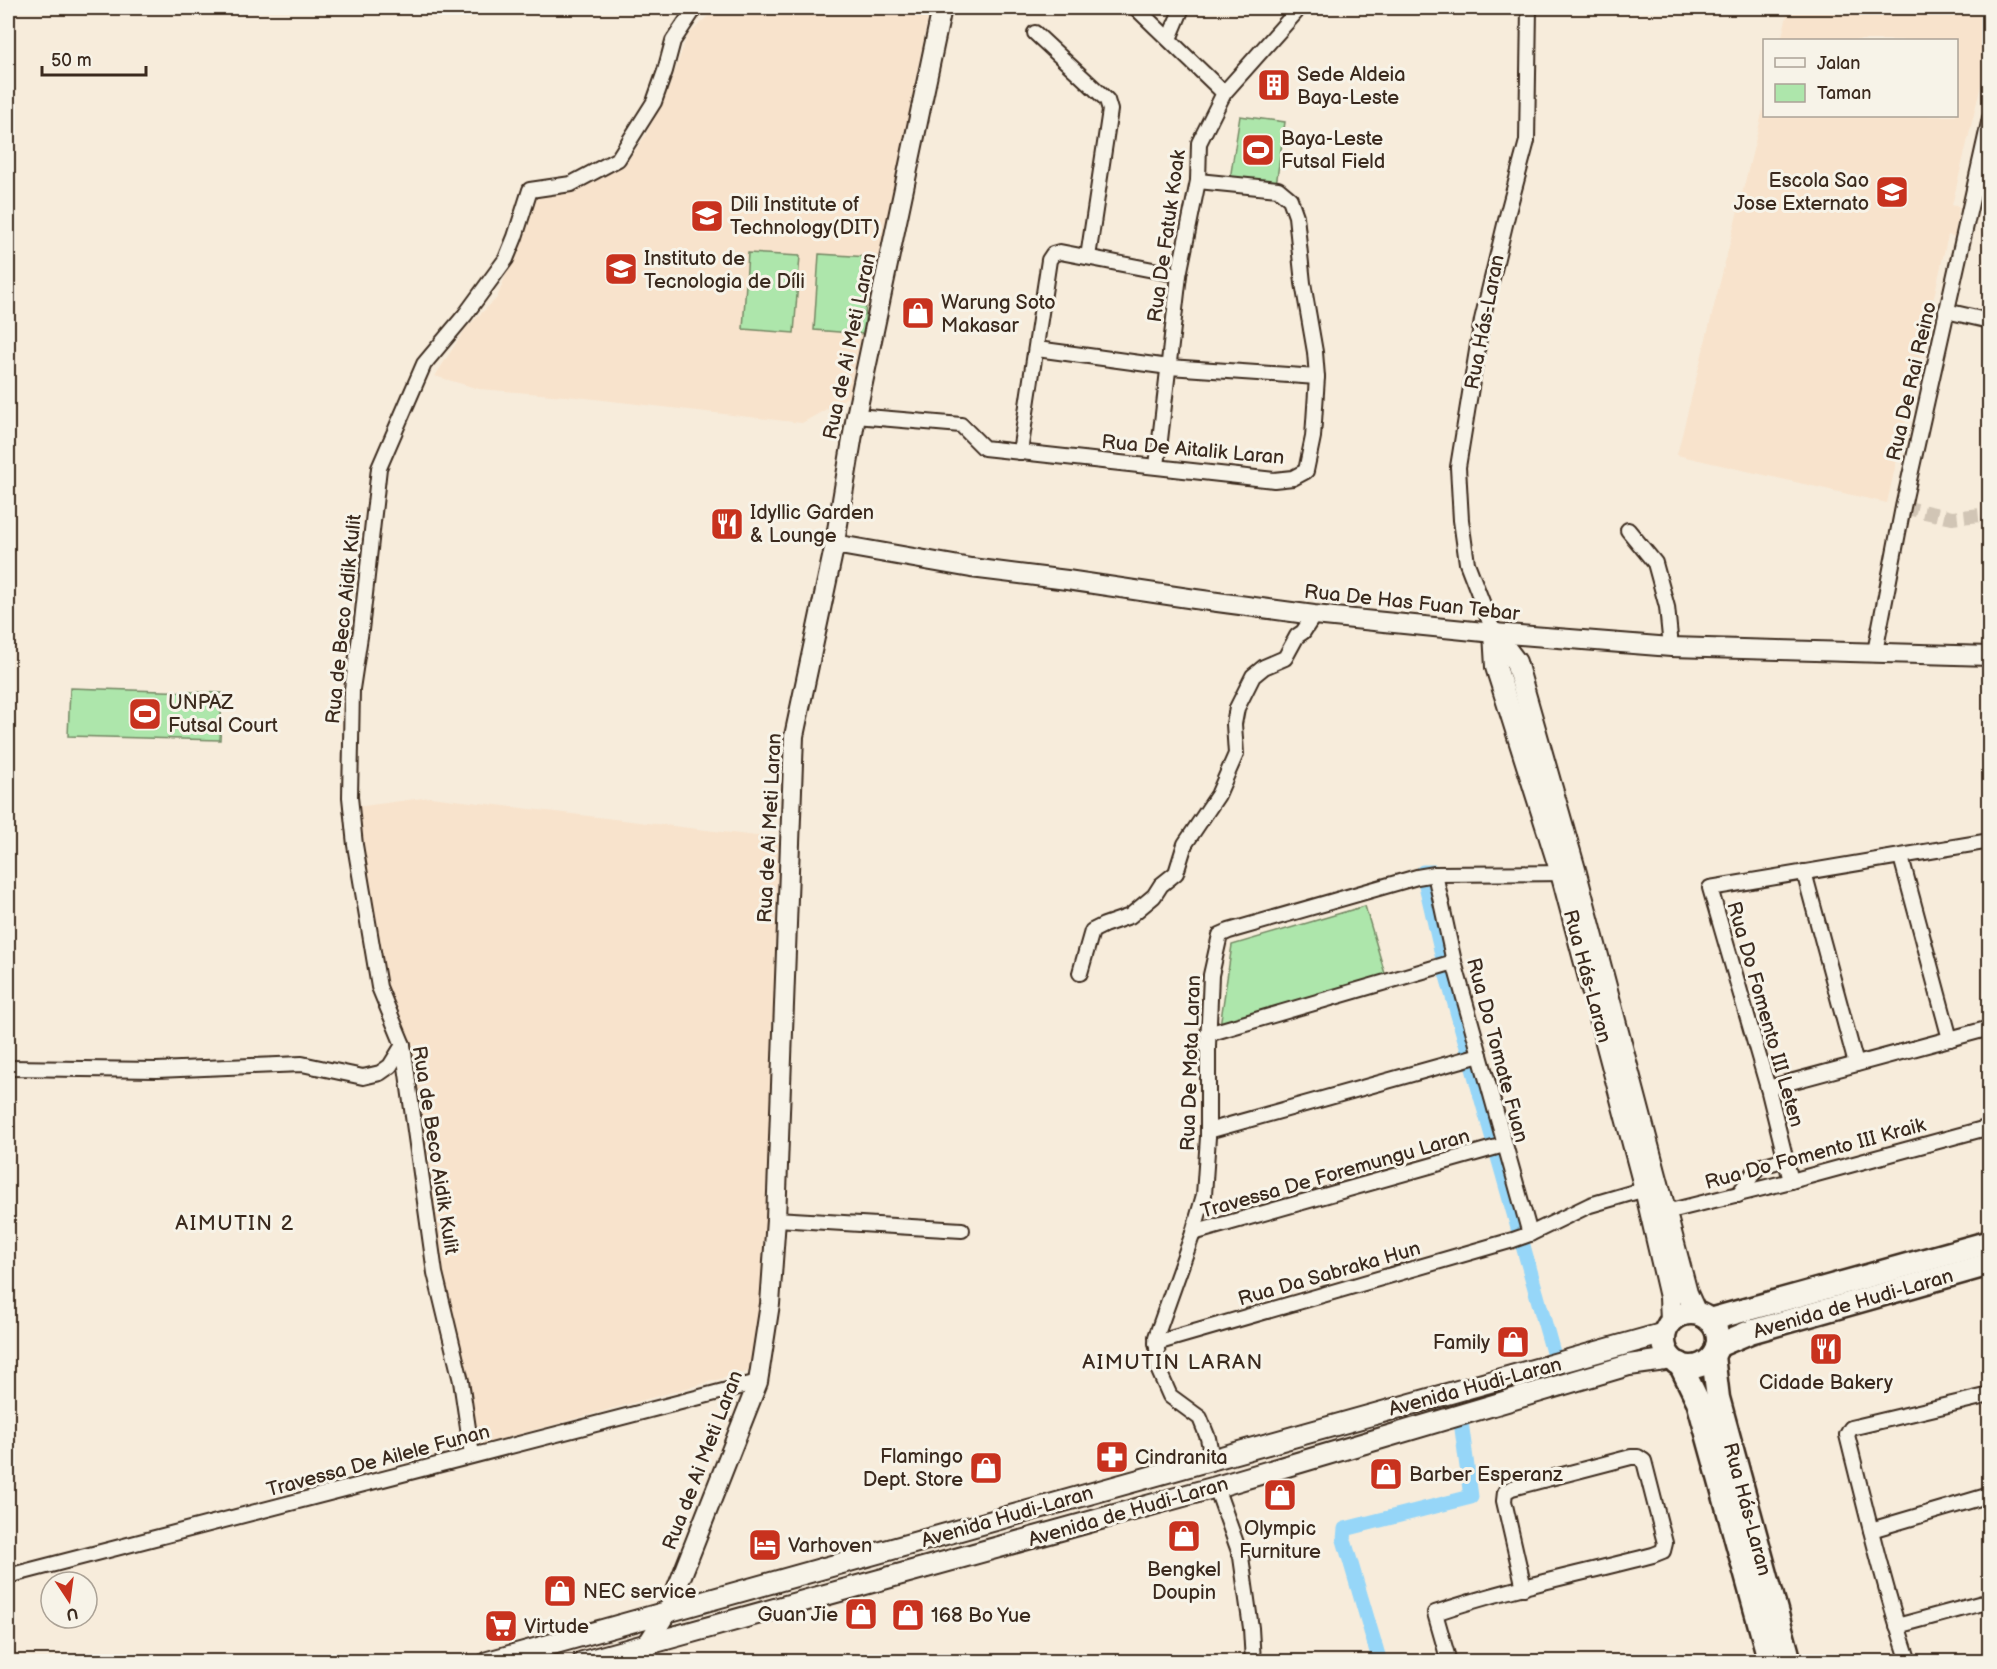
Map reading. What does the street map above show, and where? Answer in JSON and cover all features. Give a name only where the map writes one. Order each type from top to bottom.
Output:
[{"type":"main road","name":"Rua Hás-Laran","points":[[1494,633],[1516,662],[1645,1189],[1658,1214],[1670,1297],[1668,1328]]},
{"type":"main road","name":"Rua Hás-Laran","points":[[1568,873],[1658,1214],[1687,1293],[1702,1316]]},
{"type":"main road","points":[[1702,1316],[1717,1332],[1715,1351],[1706,1362],[1698,1366],[1688,1366],[1676,1361],[1666,1351],[1668,1328],[1687,1313],[1702,1316],[1989,1242]]},
{"type":"main road","name":"Avenida de Hudi-Laran","points":[[1715,1351],[1750,1332],[1989,1264]]},
{"type":"main road","name":"Avenida Hudi-Laran","points":[[488,1662],[1212,1458],[1624,1346],[1668,1328]]},
{"type":"main road","name":"Rua Hás-Laran","points":[[1715,1351],[1718,1398],[1790,1662]]},
{"type":"main road","name":"Rua Hás-Laran","points":[[1676,1361],[1698,1401],[1770,1662]]},
{"type":"main road","name":"Avenida de Hudi-Laran","points":[[583,1662],[646,1653],[1629,1365],[1676,1361]]},
{"type":"street","name":"Rua de Beco Aidik Kulit","points":[[472,1455],[461,1381],[435,1273],[403,1046],[379,987],[355,845],[350,797],[352,689],[379,468],[424,364],[465,315],[506,259],[530,190],[571,184],[618,159],[654,102],[673,41],[695,8]]},
{"type":"street","name":"Rua de Ai Meti Laran","points":[[646,1653],[668,1611],[758,1382],[770,1304],[776,1219],[794,736],[834,544],[856,416],[942,8]]},
{"type":"street","points":[[1136,8],[1224,93]]},
{"type":"street","points":[[1169,39],[1182,8]]},
{"type":"street","name":"Rua De Fatuk Koak","points":[[1157,466],[1179,275],[1198,181],[1199,143],[1224,93],[1296,12],[1296,8]]},
{"type":"street","name":"Rua Hás-Laran","points":[[1494,633],[1467,563],[1461,520],[1458,467],[1482,320],[1527,141],[1529,8]]},
{"type":"street","points":[[1035,33],[1107,100],[1110,110],[1088,257]]},
{"type":"street","name":"Rua De Rai Reino","points":[[1875,652],[1903,507],[1987,137],[1989,118]]},
{"type":"street","name":"Rua De Aitalik Laran","points":[[856,416],[961,425],[984,448],[1274,480],[1293,478],[1306,471],[1313,437],[1317,377],[1296,216],[1290,199],[1278,189],[1198,181]]},
{"type":"street","points":[[1020,452],[1049,260],[1053,254],[1060,252],[1179,275]]},
{"type":"street","points":[[1946,311],[1989,321]]},
{"type":"street","points":[[1037,349],[1169,367],[1317,377]]},
{"type":"street","points":[[1628,530],[1655,563],[1666,607],[1671,647]]},
{"type":"street","name":"Rua De Has Fuan Tebar","points":[[834,544],[971,568],[1314,615],[1494,633],[1671,647],[1989,656]]},
{"type":"street","points":[[1080,973],[1092,931],[1130,916],[1176,873],[1185,844],[1218,795],[1236,754],[1234,724],[1237,708],[1252,676],[1264,667],[1285,658],[1297,636],[1303,632],[1314,615]]},
{"type":"street","name":"Rua Do Fomento III Leten","points":[[1791,1181],[1768,1088],[1710,888],[1989,841]]},
{"type":"street","points":[[1901,857],[1950,1040]]},
{"type":"street","name":"Rua De Mota Laran","points":[[1212,1458],[1208,1438],[1200,1418],[1170,1396],[1159,1371],[1156,1337],[1204,1195],[1208,1131],[1208,1034],[1211,975],[1220,935],[1417,877],[1435,874],[1568,873]]},
{"type":"street","points":[[1804,873],[1856,1064]]},
{"type":"street","name":"Rua Do Tomate Fuan","points":[[1435,874],[1454,962],[1530,1234]]},
{"type":"street","points":[[1208,1034],[1454,962]]},
{"type":"street","points":[[1768,1088],[1989,1028]]},
{"type":"street","points":[[8,1068],[157,1070],[302,1064],[363,1077],[380,1073],[390,1066],[403,1046]]},
{"type":"street","points":[[1208,1131],[1480,1055]]},
{"type":"street","name":"Rua Do Fomento III Kraik","points":[[1658,1214],[1738,1195],[1989,1127]]},
{"type":"street","name":"Travessa De Foremungu Laran","points":[[1193,1233],[1504,1145]]},
{"type":"street","points":[[1738,1195],[1758,1167],[1786,1159]]},
{"type":"street","points":[[1530,1234],[1590,1204],[1645,1189]]},
{"type":"street","points":[[776,1219],[962,1230]]},
{"type":"street","name":"Rua Da Sabraka Hun","points":[[1156,1343],[1530,1234]]},
{"type":"street","name":"Travessa De Ailele Funan","points":[[8,1576],[758,1382]]},
{"type":"street","points":[[1909,1662],[1871,1530],[1847,1435],[1848,1431],[1851,1428],[1989,1395]]},
{"type":"street","points":[[1449,1662],[1435,1613],[1663,1551],[1665,1543],[1644,1461],[1638,1457],[1631,1457],[1512,1488],[1505,1492],[1504,1501],[1524,1588]]},
{"type":"street","points":[[1216,1487],[1241,1557],[1254,1662]]},
{"type":"street","points":[[1871,1530],[1989,1495]]},
{"type":"street","points":[[1897,1626],[1989,1601]]},
{"type":"shaded area","name":"Dili Institute of Technology(DIT)","points":[[716,8],[930,8],[853,394],[802,423],[577,397],[479,389],[435,376],[466,328],[497,298],[522,232],[529,200],[578,190],[625,165],[645,136],[669,88],[687,36]]},
{"type":"shaded area","points":[[1789,8],[1989,8],[1989,52],[1952,205],[1959,207],[1955,237],[1948,235],[1887,503],[1677,455],[1763,110],[1763,117],[1958,117],[1958,39],[1781,39]]},
{"type":"shaded area","points":[[430,797],[790,840],[771,1309],[756,1369],[480,1445],[463,1398],[442,1266],[399,1037],[391,1020],[349,808]]},
{"type":"green space","name":"Baya-Leste Futsal Field","points":[[1240,116],[1285,122],[1276,185],[1230,179]]},
{"type":"green space","points":[[748,253],[800,256],[794,333],[743,329]]},
{"type":"green space","points":[[819,254],[869,257],[864,334],[814,330]]},
{"type":"green space","name":"UNPAZ Futsal Court","points":[[70,688],[222,693],[220,740],[68,736]]},
{"type":"green space","points":[[1365,906],[1386,977],[1220,1026],[1232,945]]},
{"type":"waterway","points":[[1434,872],[1423,872],[1447,976],[1556,1363]]},
{"type":"waterway","points":[[1380,1662],[1344,1540],[1345,1529],[1471,1497],[1460,1414]]},
{"type":"tunnel","points":[[1903,507],[1952,518],[1990,514]]},
{"type":"place","name":"Sede Aldeia Baya-Leste","points":[[1274,85]]},
{"type":"place","name":"Baya-Leste Futsal Field","points":[[1258,150]]},
{"type":"place","name":"Escola Sao Jose Externato","points":[[1892,192]]},
{"type":"place","name":"Dili Institute of Technology(DIT)","points":[[707,216]]},
{"type":"place","name":"Instituto de Tecnologia de Díli","points":[[621,269]]},
{"type":"place","name":"Warung Soto Makasar","points":[[918,313]]},
{"type":"place","name":"Idyllic Garden & Lounge","points":[[727,524]]},
{"type":"place","name":"UNPAZ Futsal Court","points":[[145,714]]},
{"type":"place","name":"Family","points":[[1513,1342]]},
{"type":"place","name":"Cidade Bakery","points":[[1826,1349]]},
{"type":"place","name":"Cindranita","points":[[1112,1457]]},
{"type":"place","name":"Flamingo Dept. Store","points":[[986,1468]]},
{"type":"place","name":"Barber Esperanz","points":[[1386,1474]]},
{"type":"place","name":"Olympic Furniture","points":[[1280,1495]]},
{"type":"place","name":"Bengkel Doupin","points":[[1184,1536]]},
{"type":"place","name":"Varhoven","points":[[765,1545]]},
{"type":"place","name":"NEC service","points":[[560,1591]]},
{"type":"place","name":"Guan Jie","points":[[861,1614]]},
{"type":"place","name":"168 Bo Yue","points":[[908,1615]]},
{"type":"place","name":"Virtude","points":[[501,1626]]},
{"type":"district","name":"AIMUTIN 2","points":[[235,1223]]},
{"type":"district","name":"AIMUTIN LARAN","points":[[1173,1362]]}]
